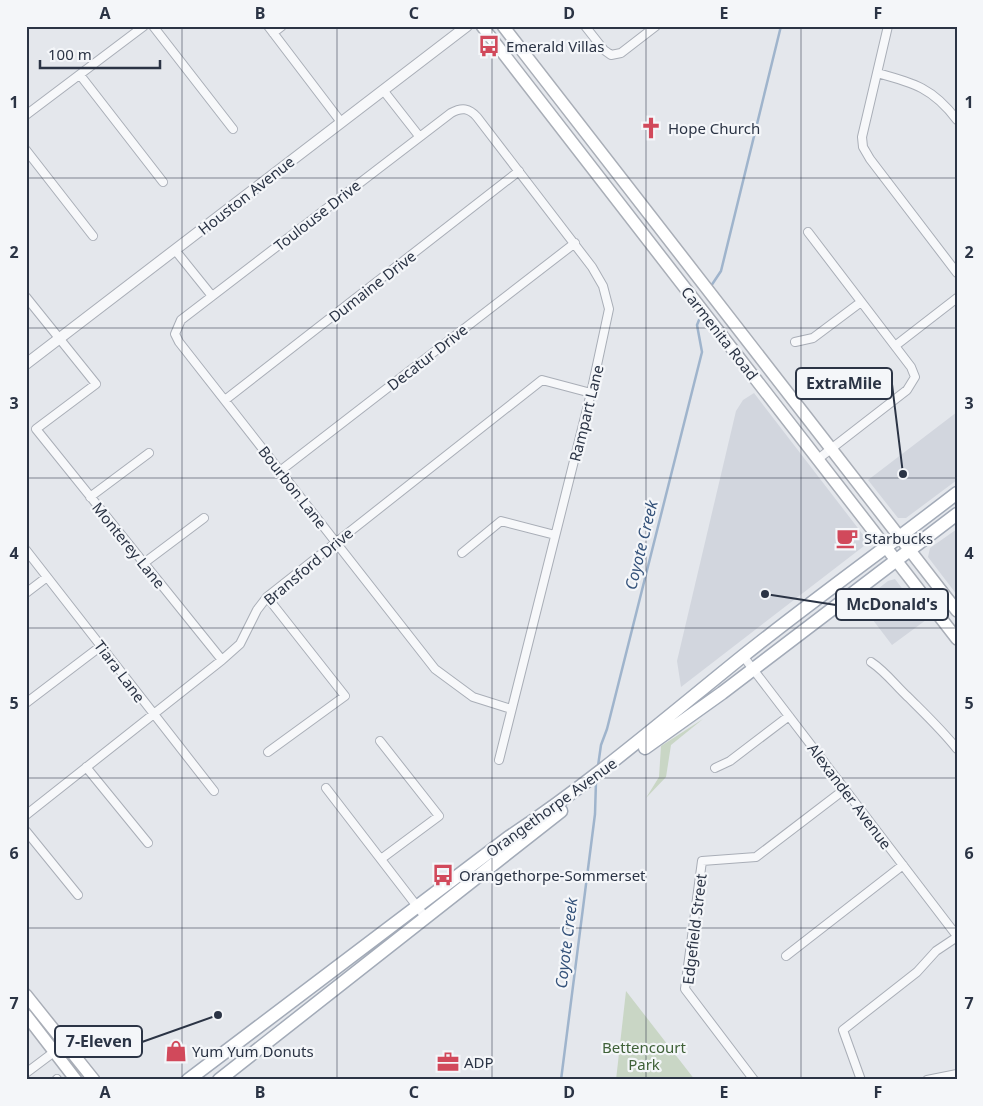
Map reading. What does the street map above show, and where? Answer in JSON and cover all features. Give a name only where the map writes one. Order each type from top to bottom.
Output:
[{"type":"main road","name":"Carmenita Road","points":[[482,26],[957,639]]},
{"type":"main road","name":"Carmenita Road","points":[[504,26],[957,611]]},
{"type":"main road","name":"Orangethorpe Avenue","points":[[652,737],[743,656],[957,493]]},
{"type":"main road","name":"Orangethorpe Avenue","points":[[219,1080],[426,918],[552,813],[652,737],[753,669],[957,514]]},
{"type":"main road","name":"Orangethorpe Avenue","points":[[188,1080],[509,837],[552,813]]},
{"type":"main road","points":[[26,994],[94,1080]]},
{"type":"main road","points":[[39,1011],[27,1017],[76,1080]]},
{"type":"main road","points":[[40,1034],[54,1040],[66,1055],[74,1055]]},
{"type":"street","points":[[26,115],[144,26]]},
{"type":"street","points":[[153,26],[233,128]]},
{"type":"street","points":[[268,26],[341,122]]},
{"type":"street","points":[[273,33],[282,26]]},
{"type":"street","name":"Houston Avenue","points":[[26,364],[467,26]]},
{"type":"street","points":[[585,26],[604,50],[611,55],[621,53],[656,26]]},
{"type":"street","points":[[888,26],[862,137],[863,147],[870,159],[957,273]]},
{"type":"street","points":[[877,73],[927,89],[938,98],[957,120]]},
{"type":"street","points":[[80,75],[163,182]]},
{"type":"street","points":[[383,90],[419,136]]},
{"type":"street","name":"Toulouse Drive","points":[[175,330],[181,320],[419,136],[451,112],[464,108]]},
{"type":"street","name":"Rampart Lane","points":[[464,108],[478,117],[574,243],[603,286],[609,309],[591,393],[499,760]]},
{"type":"street","points":[[26,150],[93,236]]},
{"type":"street","name":"Dumaine Drive","points":[[225,400],[519,171]]},
{"type":"street","points":[[808,232],[911,367],[915,378],[907,390],[818,459]]},
{"type":"street","name":"Decatur Drive","points":[[280,471],[574,243]]},
{"type":"street","points":[[175,250],[212,296]]},
{"type":"street","points":[[26,297],[60,338]]},
{"type":"street","points":[[895,346],[957,298]]},
{"type":"street","points":[[794,342],[813,338],[860,302]]},
{"type":"street","name":"Bourbon Lane","points":[[175,330],[179,342],[436,669],[473,697],[511,709]]},
{"type":"street","name":"Monterey Lane","points":[[60,338],[96,384],[36,429],[222,660]]},
{"type":"street","name":"Bransford Drive","points":[[26,815],[154,715],[240,644],[257,610],[267,597],[542,380],[591,393]]},
{"type":"street","points":[[90,497],[149,453]]},
{"type":"street","points":[[144,563],[204,518]]},
{"type":"street","points":[[462,553],[501,521],[555,536]]},
{"type":"street","name":"Tiara Lane","points":[[26,550],[214,791]]},
{"type":"street","points":[[26,593],[47,577]]},
{"type":"street","points":[[267,597],[345,696],[268,752]]},
{"type":"street","points":[[26,703],[101,646]]},
{"type":"street","name":"Alexander Avenue","points":[[743,656],[957,936]]},
{"type":"street","points":[[871,662],[886,672],[906,696],[942,730],[957,749]]},
{"type":"street","points":[[715,768],[730,761],[789,716]]},
{"type":"street","points":[[380,741],[439,816],[381,859]]},
{"type":"street","points":[[86,767],[148,844]]},
{"type":"street","points":[[326,788],[426,918]]},
{"type":"street","name":"Edgefield Street","points":[[754,1080],[685,989],[702,861],[756,857],[845,789]]},
{"type":"street","points":[[26,831],[78,894]]},
{"type":"street","points":[[786,956],[903,865]]},
{"type":"street","points":[[861,1080],[843,1030],[917,972],[936,951],[957,936]]},
{"type":"street","points":[[26,1073],[54,1052]]},
{"type":"street","points":[[927,1080],[957,1074]]},
{"type":"shaded area","points":[[754,393],[864,536],[864,546],[681,687],[677,661],[736,411],[743,400]]},
{"type":"shaded area","points":[[957,412],[957,480],[906,518],[898,518],[868,480]]},
{"type":"shaded area","points":[[957,529],[957,595],[928,557],[930,548]]},
{"type":"shaded area","points":[[895,579],[926,620],[892,645],[860,603],[888,581]]},
{"type":"green space","points":[[703,719],[671,745],[666,777],[646,798],[659,777],[661,746]]},
{"type":"green space","name":"Bettencourt Park","points":[[626,991],[695,1080],[616,1080]]},
{"type":"waterway","name":"Coyote Creek","points":[[711,286],[721,271],[781,26]]},
{"type":"waterway","name":"Coyote Creek","points":[[598,766],[601,745],[607,729],[702,352],[697,325],[701,315]]},
{"type":"waterway","name":"Coyote Creek","points":[[561,1080],[595,814],[596,781]]},
{"type":"place","name":"Emerald Villas","points":[[489,46]]},
{"type":"place","name":"Hope Church","points":[[651,128]]},
{"type":"place","name":"ExtraMile","points":[[903,474]]},
{"type":"place","name":"Starbucks","points":[[847,538]]},
{"type":"place","name":"McDonald's","points":[[765,594]]},
{"type":"place","name":"Orangethorpe-Sommerset","points":[[443,875]]},
{"type":"place","name":"7-Eleven","points":[[218,1015]]},
{"type":"place","name":"Yum Yum Donuts","points":[[176,1051]]},
{"type":"place","name":"ADP","points":[[448,1062]]}]
